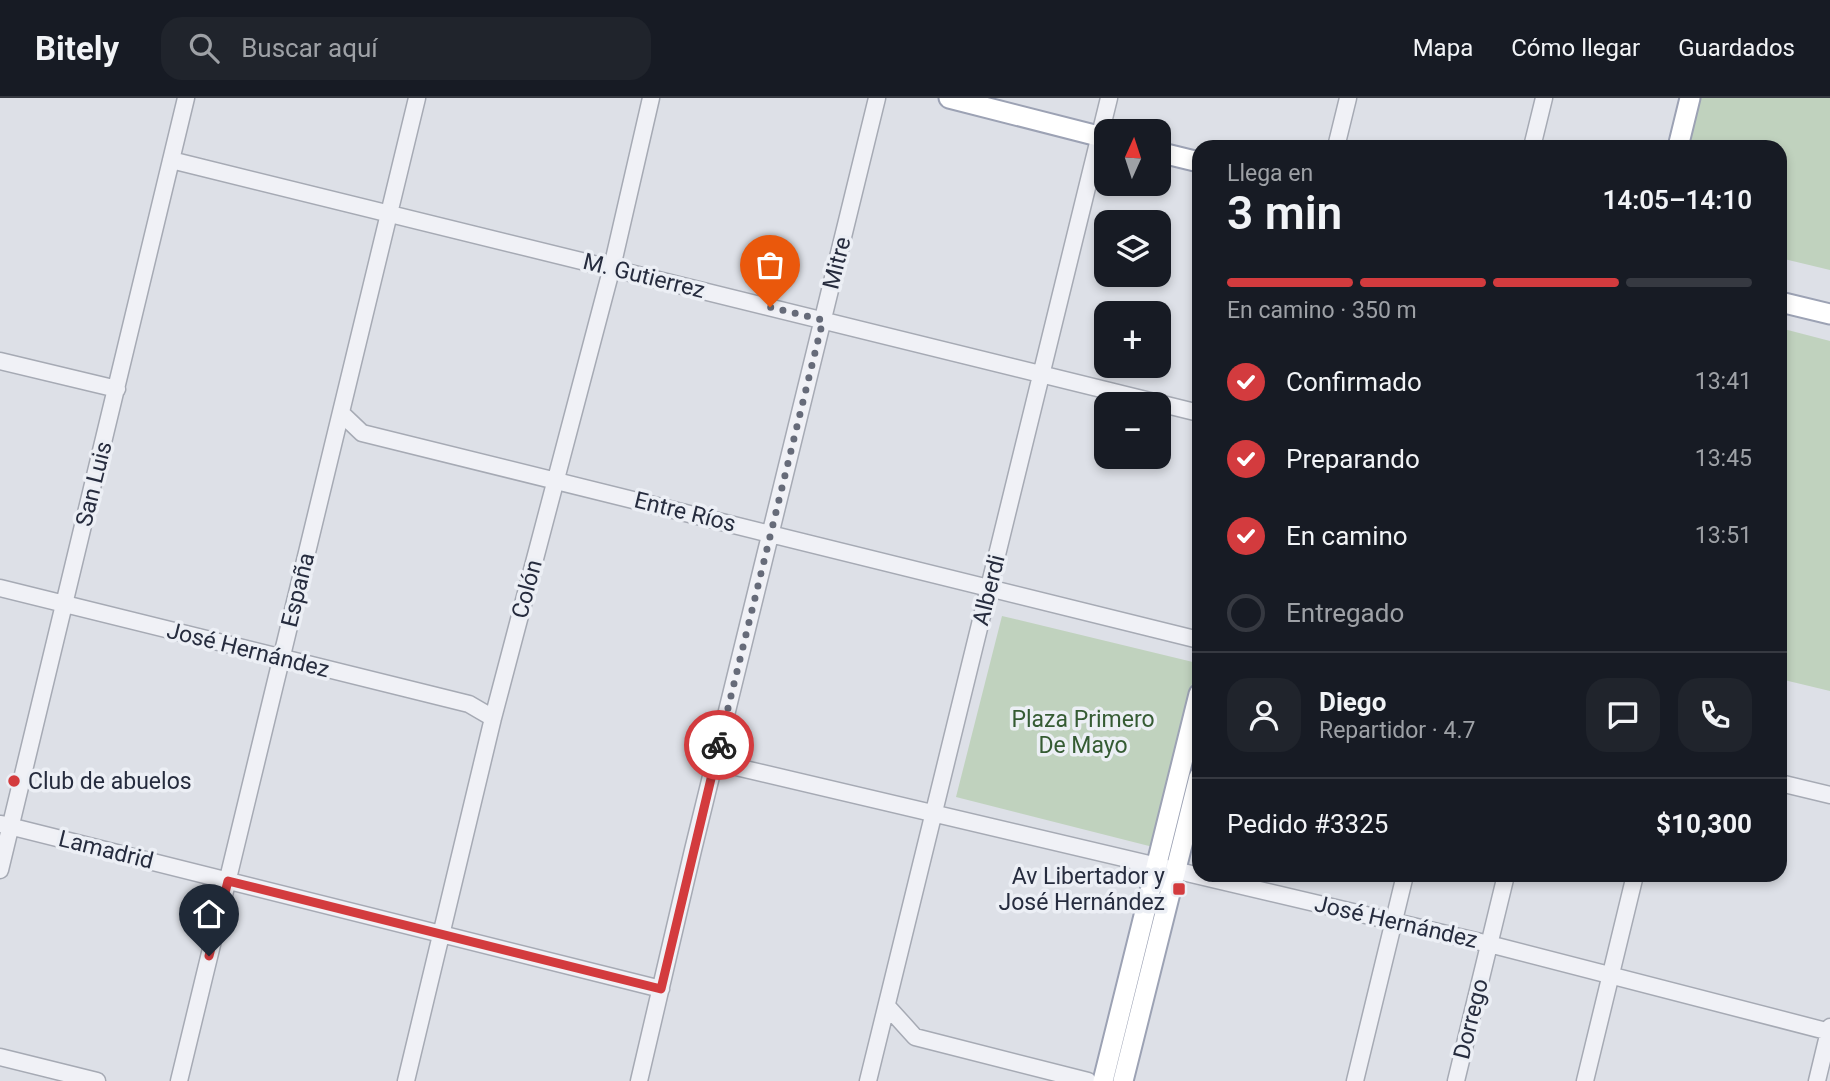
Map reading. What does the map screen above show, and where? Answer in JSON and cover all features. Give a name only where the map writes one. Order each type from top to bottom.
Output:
[{"type":"main road","points":[[949,98],[1094,136]]},
{"type":"main road","points":[[1680,140],[1690,98]]},
{"type":"main road","points":[[1171,155],[1192,160]]},
{"type":"main road","points":[[1787,304],[1830,314]]},
{"type":"main road","points":[[1124,1081],[1192,732]]},
{"type":"main road","points":[[1103,1081],[1167,868],[1192,797]]},
{"type":"street","name":"San Luis","points":[[0,870],[5,825],[65,604],[186,98]]},
{"type":"street","name":"España","points":[[179,1081],[417,98]]},
{"type":"street","name":"Colón","points":[[406,1081],[493,718],[612,268],[651,98]]},
{"type":"street","name":"Mitre","points":[[639,1081],[877,98]]},
{"type":"street","name":"Alberdi","points":[[1106,119],[1110,98]]},
{"type":"street","points":[[1338,140],[1348,98]]},
{"type":"street","points":[[1534,140],[1544,98]]},
{"type":"street","name":"M. Gutierrez","points":[[172,159],[1192,411]]},
{"type":"street","name":"Alberdi","points":[[868,1081],[1094,173]]},
{"type":"street","points":[[0,361],[117,389]]},
{"type":"street","name":"Entre Ríos","points":[[341,413],[362,433],[1192,638]]},
{"type":"street","name":"José Hernández","points":[[0,588],[469,704],[493,718]]},
{"type":"street","name":"José Hernández","points":[[715,762],[1192,874]]},
{"type":"street","points":[[1787,785],[1830,795]]},
{"type":"street","name":"Lamadrid","points":[[5,825],[661,989]]},
{"type":"street","name":"José Hernández","points":[[1226,882],[1489,944],[1830,1030]]},
{"type":"street","points":[[1354,1081],[1403,882]]},
{"type":"street","name":"Dorrego","points":[[1456,1081],[1504,882]]},
{"type":"street","points":[[1585,1081],[1632,882]]},
{"type":"street","points":[[887,1006],[915,1037],[1088,1081]]},
{"type":"street","points":[[1817,1081],[1830,1030]]},
{"type":"street","points":[[0,1057],[97,1081]]},
{"type":"green space","points":[[1696,98],[1830,98],[1830,270],[1787,260],[1787,140],[1686,140]]},
{"type":"green space","points":[[1787,330],[1830,341],[1830,691],[1787,681]]},
{"type":"green space","name":"Plaza Primero De Mayo","points":[[1002,616],[1192,662],[1192,684],[1153,847],[956,797]]},
{"type":"way so far","points":[[719,745],[823,320],[770,307]]},
{"type":"place","name":"Club de abuelos","points":[[14,781]]},
{"type":"place","name":"Av Libertador y José Hernández","points":[[1179,889]]},
{"type":"route","points":[[209,956],[228,881],[661,989],[719,745]]}]
